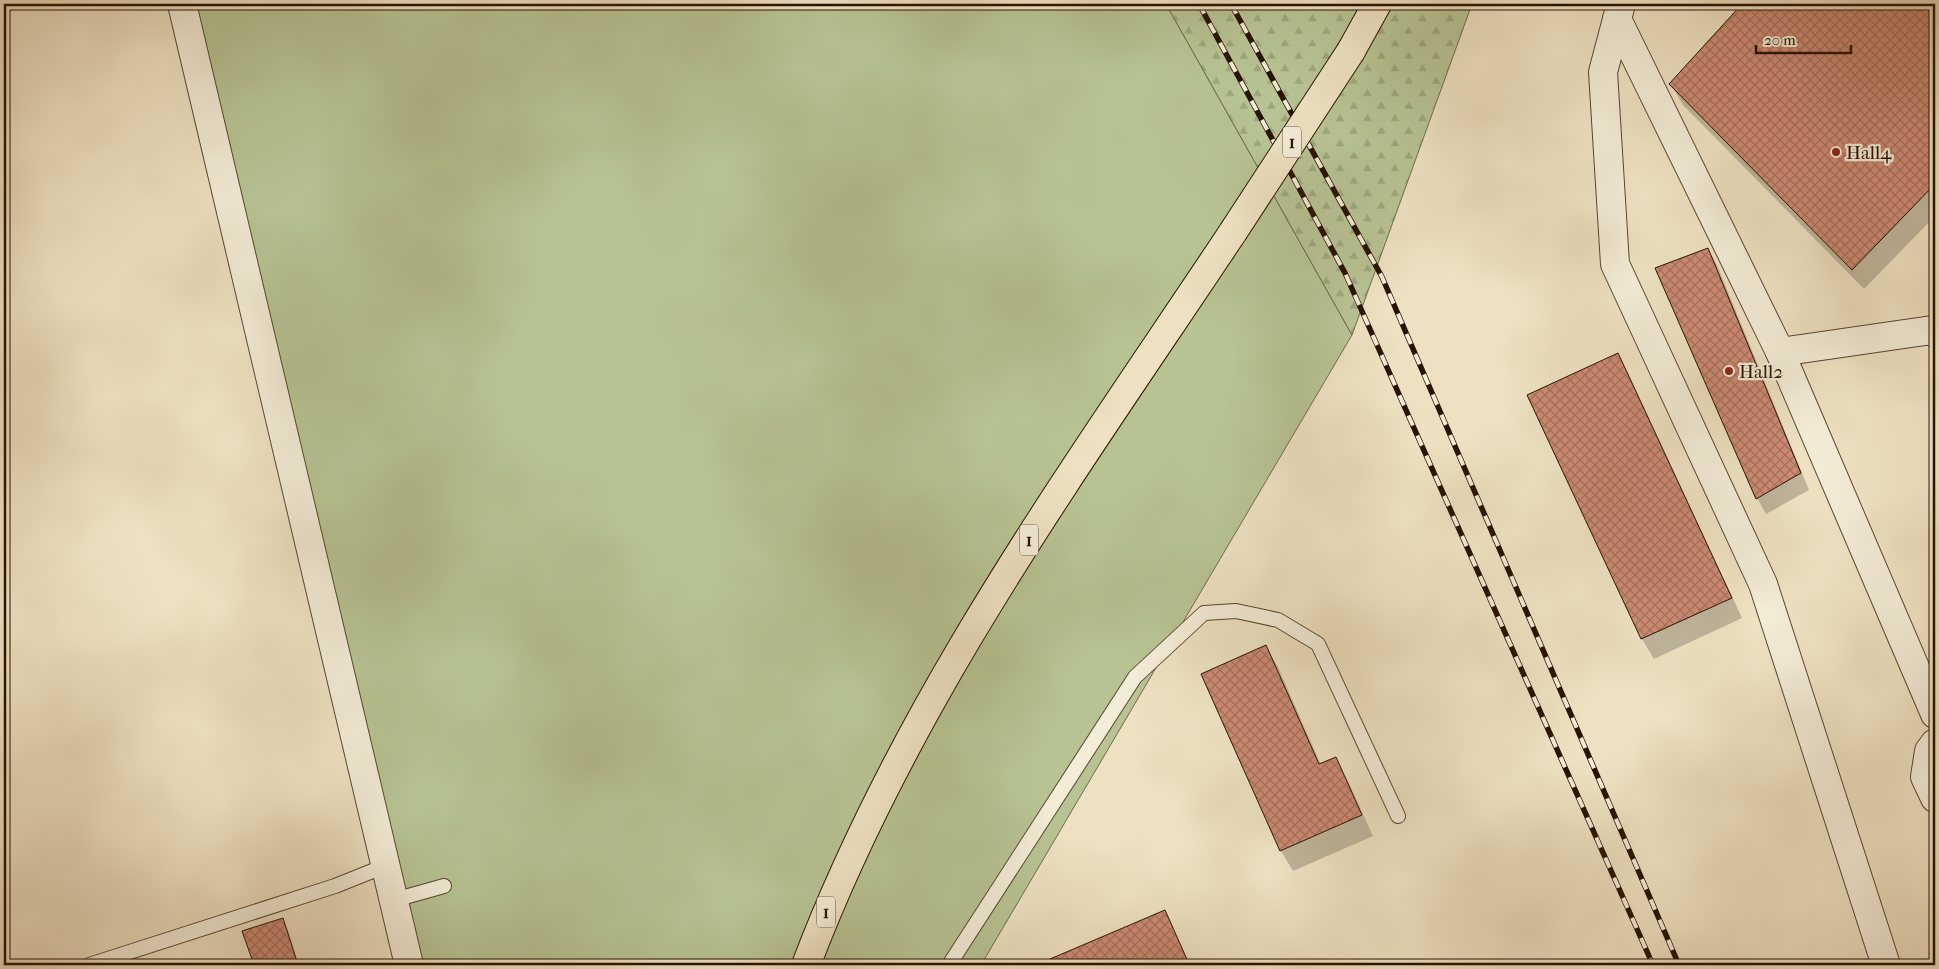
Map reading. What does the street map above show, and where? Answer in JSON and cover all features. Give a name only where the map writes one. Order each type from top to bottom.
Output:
[{"type":"main road","name":"1","points":[[806,965],[849,860],[890,776],[941,682],[1005,577],[1351,51],[1377,4]]},
{"type":"street","points":[[182,4],[410,965]]},
{"type":"street","points":[[1619,11],[1780,352],[1935,714]]},
{"type":"street","points":[[1619,11],[1603,72],[1615,264],[1764,584],[1886,965]]},
{"type":"street","points":[[1780,352],[1932,330],[1935,333]]},
{"type":"street","points":[[1935,743],[1929,751],[1924,777],[1935,798]]},
{"type":"lane","points":[[949,965],[1135,677],[1204,613],[1236,611],[1278,620],[1318,644],[1398,816]]},
{"type":"lane","points":[[89,965],[334,886],[385,866]]},
{"type":"lane","points":[[394,900],[444,886]]},
{"type":"green space","points":[[182,4],[1166,4],[1352,335],[981,965],[409,965]]},
{"type":"green space","points":[[1166,4],[1472,4],[1352,335]]},
{"type":"building","name":"Hall4","points":[[1742,4],[1935,4],[1935,184],[1852,270],[1669,84]]},
{"type":"building","name":"Hall2","points":[[1708,248],[1801,473],[1756,499],[1655,268]]},
{"type":"building","points":[[1618,353],[1732,598],[1641,639],[1527,395]]},
{"type":"building","points":[[1266,645],[1319,764],[1336,757],[1362,815],[1280,851],[1201,674]]},
{"type":"building","points":[[1165,910],[1189,964],[1036,965]]},
{"type":"building","points":[[283,918],[298,965],[254,965],[242,931]]},
{"type":"railway","points":[[1199,4],[1345,273],[1653,965]]},
{"type":"railway","points":[[1231,4],[1382,277],[1679,965]]},
{"type":"place","name":"Hall4","points":[[1836,152]]},
{"type":"place","name":"Hall2","points":[[1729,371]]}]
